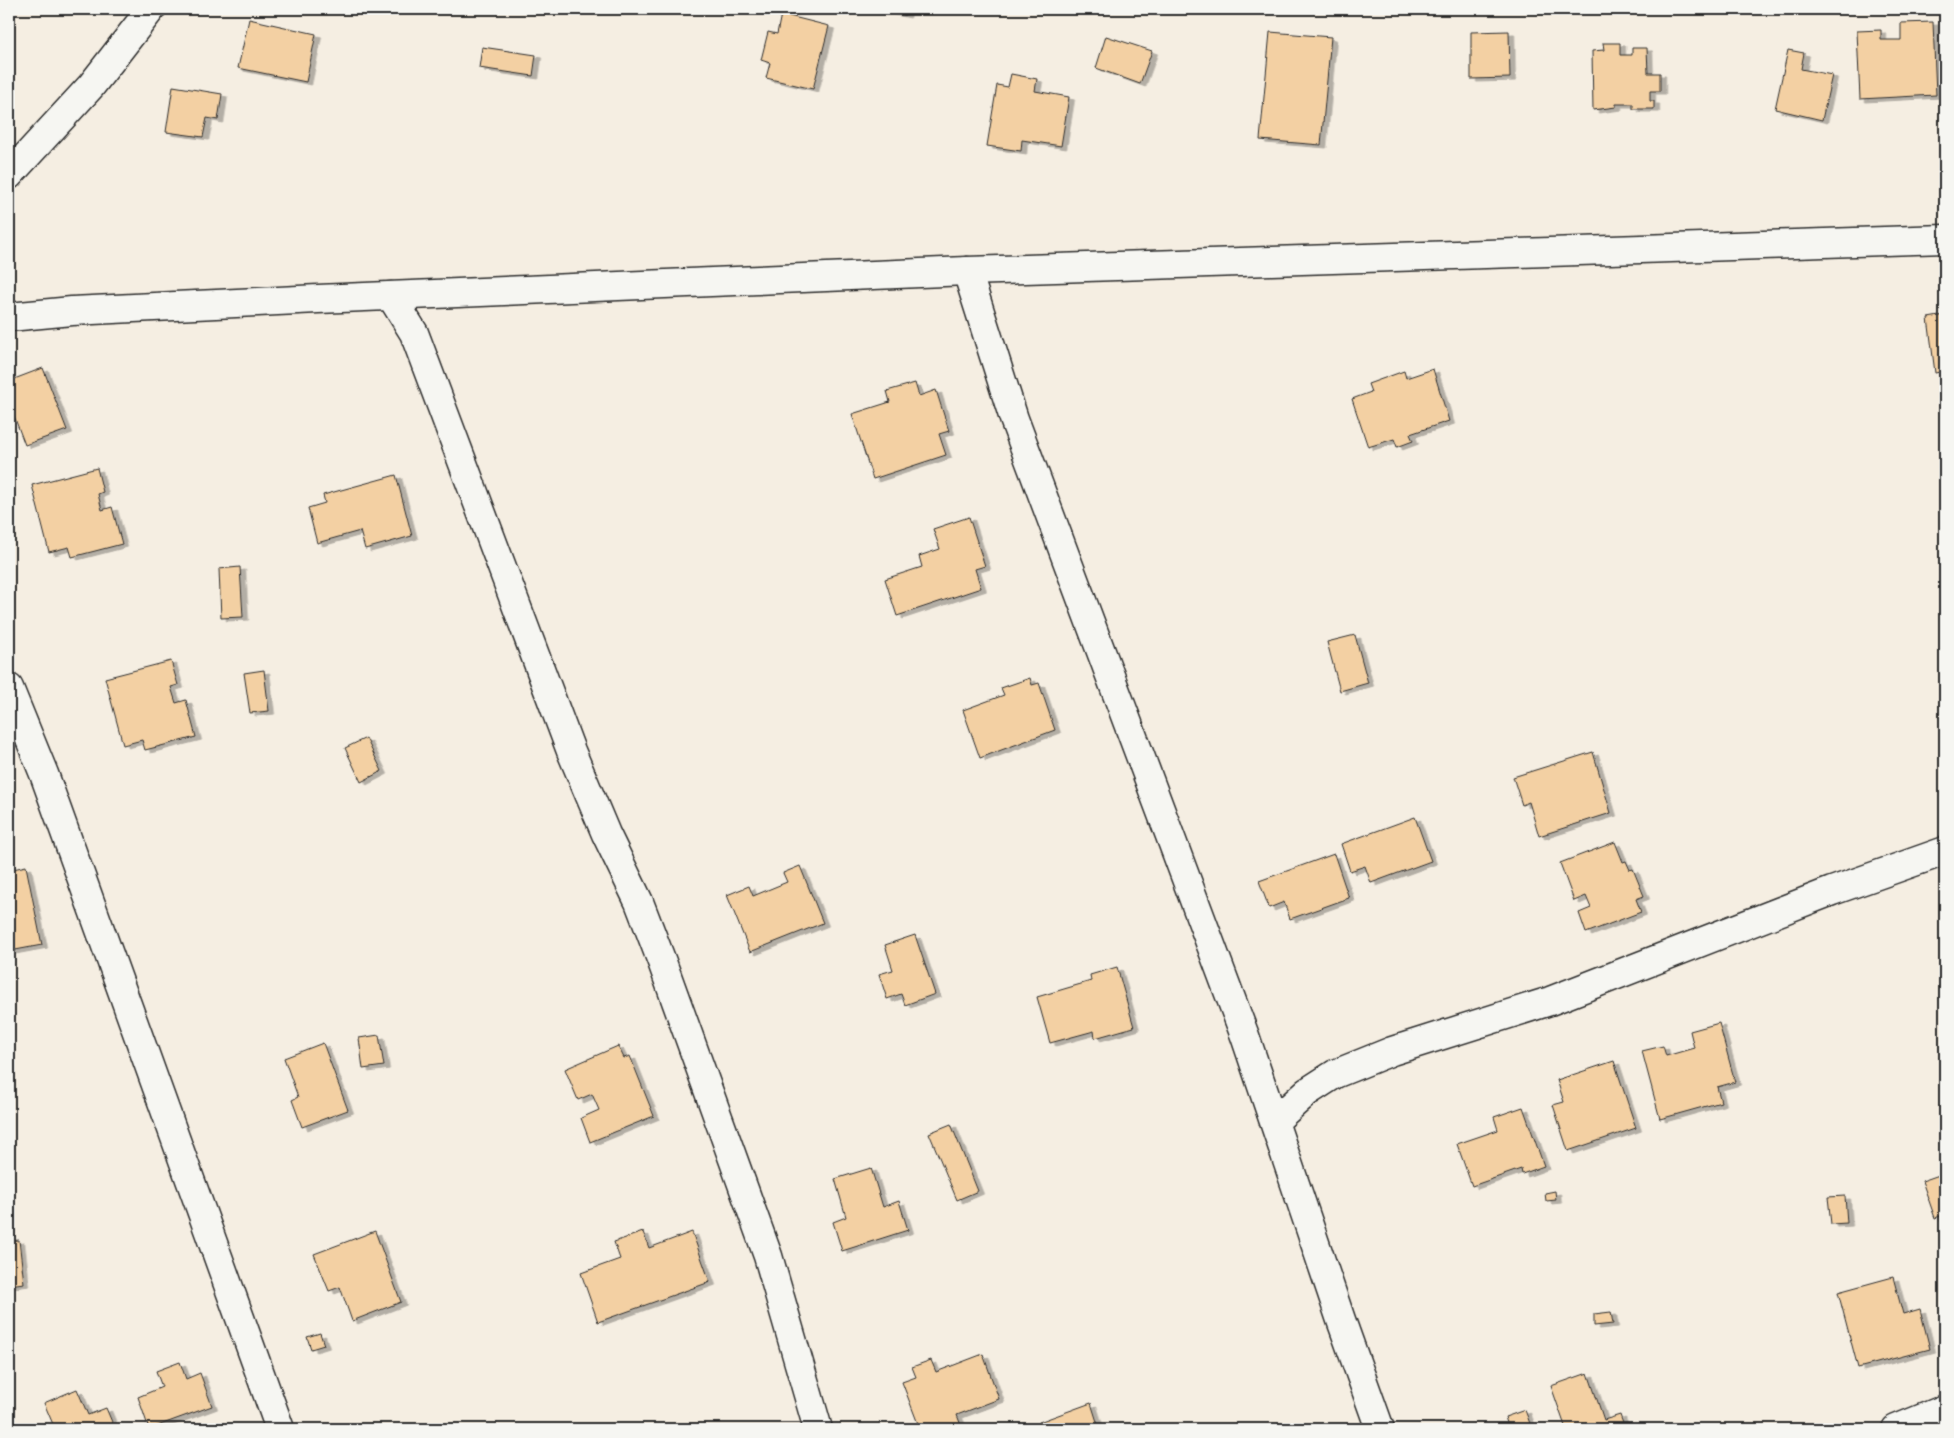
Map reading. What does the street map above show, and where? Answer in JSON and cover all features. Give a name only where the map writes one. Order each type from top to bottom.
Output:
[{"type":"street","points":[[9,175],[91,86],[151,9]]},
{"type":"street","points":[[9,317],[72,311],[967,271],[1945,239]]},
{"type":"street","points":[[967,271],[1014,419],[1235,1008],[1380,1429]]},
{"type":"street","points":[[391,296],[414,333],[572,751],[606,834],[639,902],[662,962],[768,1256],[818,1429]]},
{"type":"street","points":[[9,688],[44,774],[280,1429]]},
{"type":"street","points":[[1275,1121],[1307,1092],[1335,1074],[1359,1064],[1392,1051],[1550,1001],[1832,891],[1945,851]]},
{"type":"street","points":[[1896,1429],[1945,1409]]},
{"type":"building","points":[[875,9],[906,9],[905,15]]},
{"type":"building","points":[[781,14],[829,26],[813,89],[766,78],[770,63],[761,60],[768,32],[777,34]]},
{"type":"building","points":[[249,19],[316,34],[306,82],[238,68]]},
{"type":"building","points":[[1933,22],[1936,95],[1860,99],[1857,31],[1881,30],[1881,40],[1901,40],[1901,23]]},
{"type":"building","points":[[1509,31],[1510,78],[1471,79],[1471,32]]},
{"type":"building","points":[[1270,32],[1331,37],[1321,145],[1260,140]]},
{"type":"building","points":[[1106,36],[1152,51],[1140,84],[1096,68]]},
{"type":"building","points":[[1603,43],[1620,43],[1620,55],[1632,55],[1632,48],[1647,48],[1648,73],[1660,73],[1660,91],[1650,91],[1650,101],[1654,101],[1654,109],[1633,109],[1633,104],[1616,104],[1616,107],[1593,110],[1592,51],[1604,50]]},
{"type":"building","points":[[482,47],[536,55],[533,76],[479,68]]},
{"type":"building","points":[[1788,50],[1804,53],[1801,69],[1832,75],[1822,120],[1775,109]]},
{"type":"building","points":[[1011,74],[1037,79],[1035,91],[1069,97],[1061,146],[1022,140],[1021,151],[987,146],[997,85],[1008,87]]},
{"type":"building","points":[[173,86],[222,94],[218,120],[207,118],[203,137],[166,132]]},
{"type":"building","points":[[1945,315],[1945,371],[1935,373],[1928,318]]},
{"type":"building","points":[[43,368],[67,430],[25,445],[9,403],[9,381]]},
{"type":"building","points":[[1433,369],[1449,421],[1410,434],[1413,441],[1397,447],[1394,439],[1368,447],[1352,399],[1371,392],[1368,384],[1404,371],[1406,378]]},
{"type":"building","points":[[915,383],[919,396],[936,390],[949,431],[939,434],[946,455],[873,479],[852,414],[890,402],[887,391]]},
{"type":"building","points":[[97,468],[103,492],[98,494],[102,510],[112,507],[122,544],[72,557],[69,547],[49,552],[32,485]]},
{"type":"building","points":[[396,475],[412,536],[365,549],[360,531],[317,543],[308,508],[325,503],[323,495]]},
{"type":"building","points":[[969,517],[985,566],[975,569],[981,588],[897,616],[885,579],[922,567],[919,556],[940,549],[933,529]]},
{"type":"building","points":[[240,567],[243,617],[221,618],[219,569]]},
{"type":"building","points":[[1355,635],[1368,683],[1340,691],[1327,642]]},
{"type":"building","points":[[171,661],[178,685],[171,687],[176,703],[186,700],[196,737],[145,750],[142,740],[123,745],[105,678]]},
{"type":"building","points":[[264,670],[269,711],[250,713],[244,673]]},
{"type":"building","points":[[1030,678],[1032,685],[1039,683],[1055,730],[980,758],[963,710],[1004,695],[1001,688]]},
{"type":"building","points":[[366,738],[382,771],[361,782],[345,748]]},
{"type":"building","points":[[1593,752],[1611,813],[1539,836],[1529,802],[1522,805],[1513,777]]},
{"type":"building","points":[[1415,817],[1431,861],[1371,883],[1365,866],[1350,871],[1341,844]]},
{"type":"building","points":[[1615,842],[1623,862],[1626,861],[1630,870],[1633,869],[1644,896],[1636,899],[1641,912],[1586,933],[1579,913],[1591,908],[1586,896],[1574,901],[1560,863]]},
{"type":"building","points":[[1334,854],[1349,898],[1290,919],[1284,902],[1269,908],[1259,881]]},
{"type":"building","points":[[26,866],[42,945],[10,951],[9,870]]},
{"type":"building","points":[[800,866],[823,923],[750,952],[727,895],[749,886],[753,896],[787,882],[783,873]]},
{"type":"building","points":[[915,935],[935,994],[905,1005],[901,994],[887,999],[879,974],[893,970],[885,945]]},
{"type":"building","points":[[1117,967],[1134,1027],[1095,1038],[1094,1031],[1050,1043],[1037,997],[1091,981],[1090,975]]},
{"type":"building","points":[[1719,1023],[1735,1082],[1717,1087],[1721,1102],[1660,1119],[1642,1051],[1663,1046],[1666,1056],[1694,1048],[1690,1031]]},
{"type":"building","points":[[379,1035],[384,1066],[363,1069],[359,1038]]},
{"type":"building","points":[[323,1043],[348,1110],[302,1127],[292,1100],[298,1097],[284,1058]]},
{"type":"building","points":[[618,1046],[624,1058],[630,1056],[654,1116],[590,1142],[581,1118],[599,1110],[592,1094],[578,1100],[565,1069]]},
{"type":"building","points":[[1614,1061],[1636,1128],[1568,1151],[1553,1105],[1564,1102],[1557,1080]]},
{"type":"building","points":[[1523,1107],[1544,1166],[1522,1174],[1521,1169],[1472,1186],[1457,1144],[1498,1130],[1494,1117]]},
{"type":"building","points":[[951,1124],[978,1191],[957,1200],[929,1133]]},
{"type":"building","points":[[871,1168],[883,1207],[899,1201],[908,1230],[842,1251],[833,1222],[846,1217],[835,1179]]},
{"type":"building","points":[[1945,1173],[1945,1221],[1943,1215],[1935,1218],[1922,1181]]},
{"type":"building","points":[[1555,1191],[1556,1200],[1546,1201],[1545,1193]]},
{"type":"building","points":[[1845,1196],[1847,1223],[1831,1224],[1828,1197]]},
{"type":"building","points":[[375,1231],[401,1302],[352,1321],[340,1287],[329,1291],[314,1254]]},
{"type":"building","points":[[643,1232],[649,1248],[692,1232],[710,1282],[598,1322],[581,1273],[620,1259],[614,1242]]},
{"type":"building","points":[[19,1240],[24,1283],[9,1285],[9,1241]]},
{"type":"building","points":[[1893,1277],[1903,1314],[1920,1309],[1930,1349],[1858,1368],[1838,1292]]},
{"type":"building","points":[[1611,1312],[1613,1324],[1594,1326],[1594,1314]]},
{"type":"building","points":[[320,1333],[324,1345],[311,1349],[307,1337]]},
{"type":"building","points":[[983,1354],[999,1399],[957,1415],[962,1428],[920,1429],[902,1382],[916,1377],[912,1367],[931,1360],[936,1372]]},
{"type":"building","points":[[180,1362],[186,1379],[200,1373],[212,1406],[149,1429],[138,1397],[162,1387],[156,1371]]},
{"type":"building","points":[[1588,1373],[1604,1420],[1620,1415],[1625,1429],[1566,1429],[1551,1386]]},
{"type":"building","points":[[77,1389],[88,1415],[106,1408],[115,1429],[55,1429],[44,1403]]},
{"type":"building","points":[[1091,1403],[1099,1428],[1041,1429],[1039,1422]]},
{"type":"building","points":[[1525,1410],[1532,1429],[1497,1429],[1508,1426],[1505,1417]]}]
